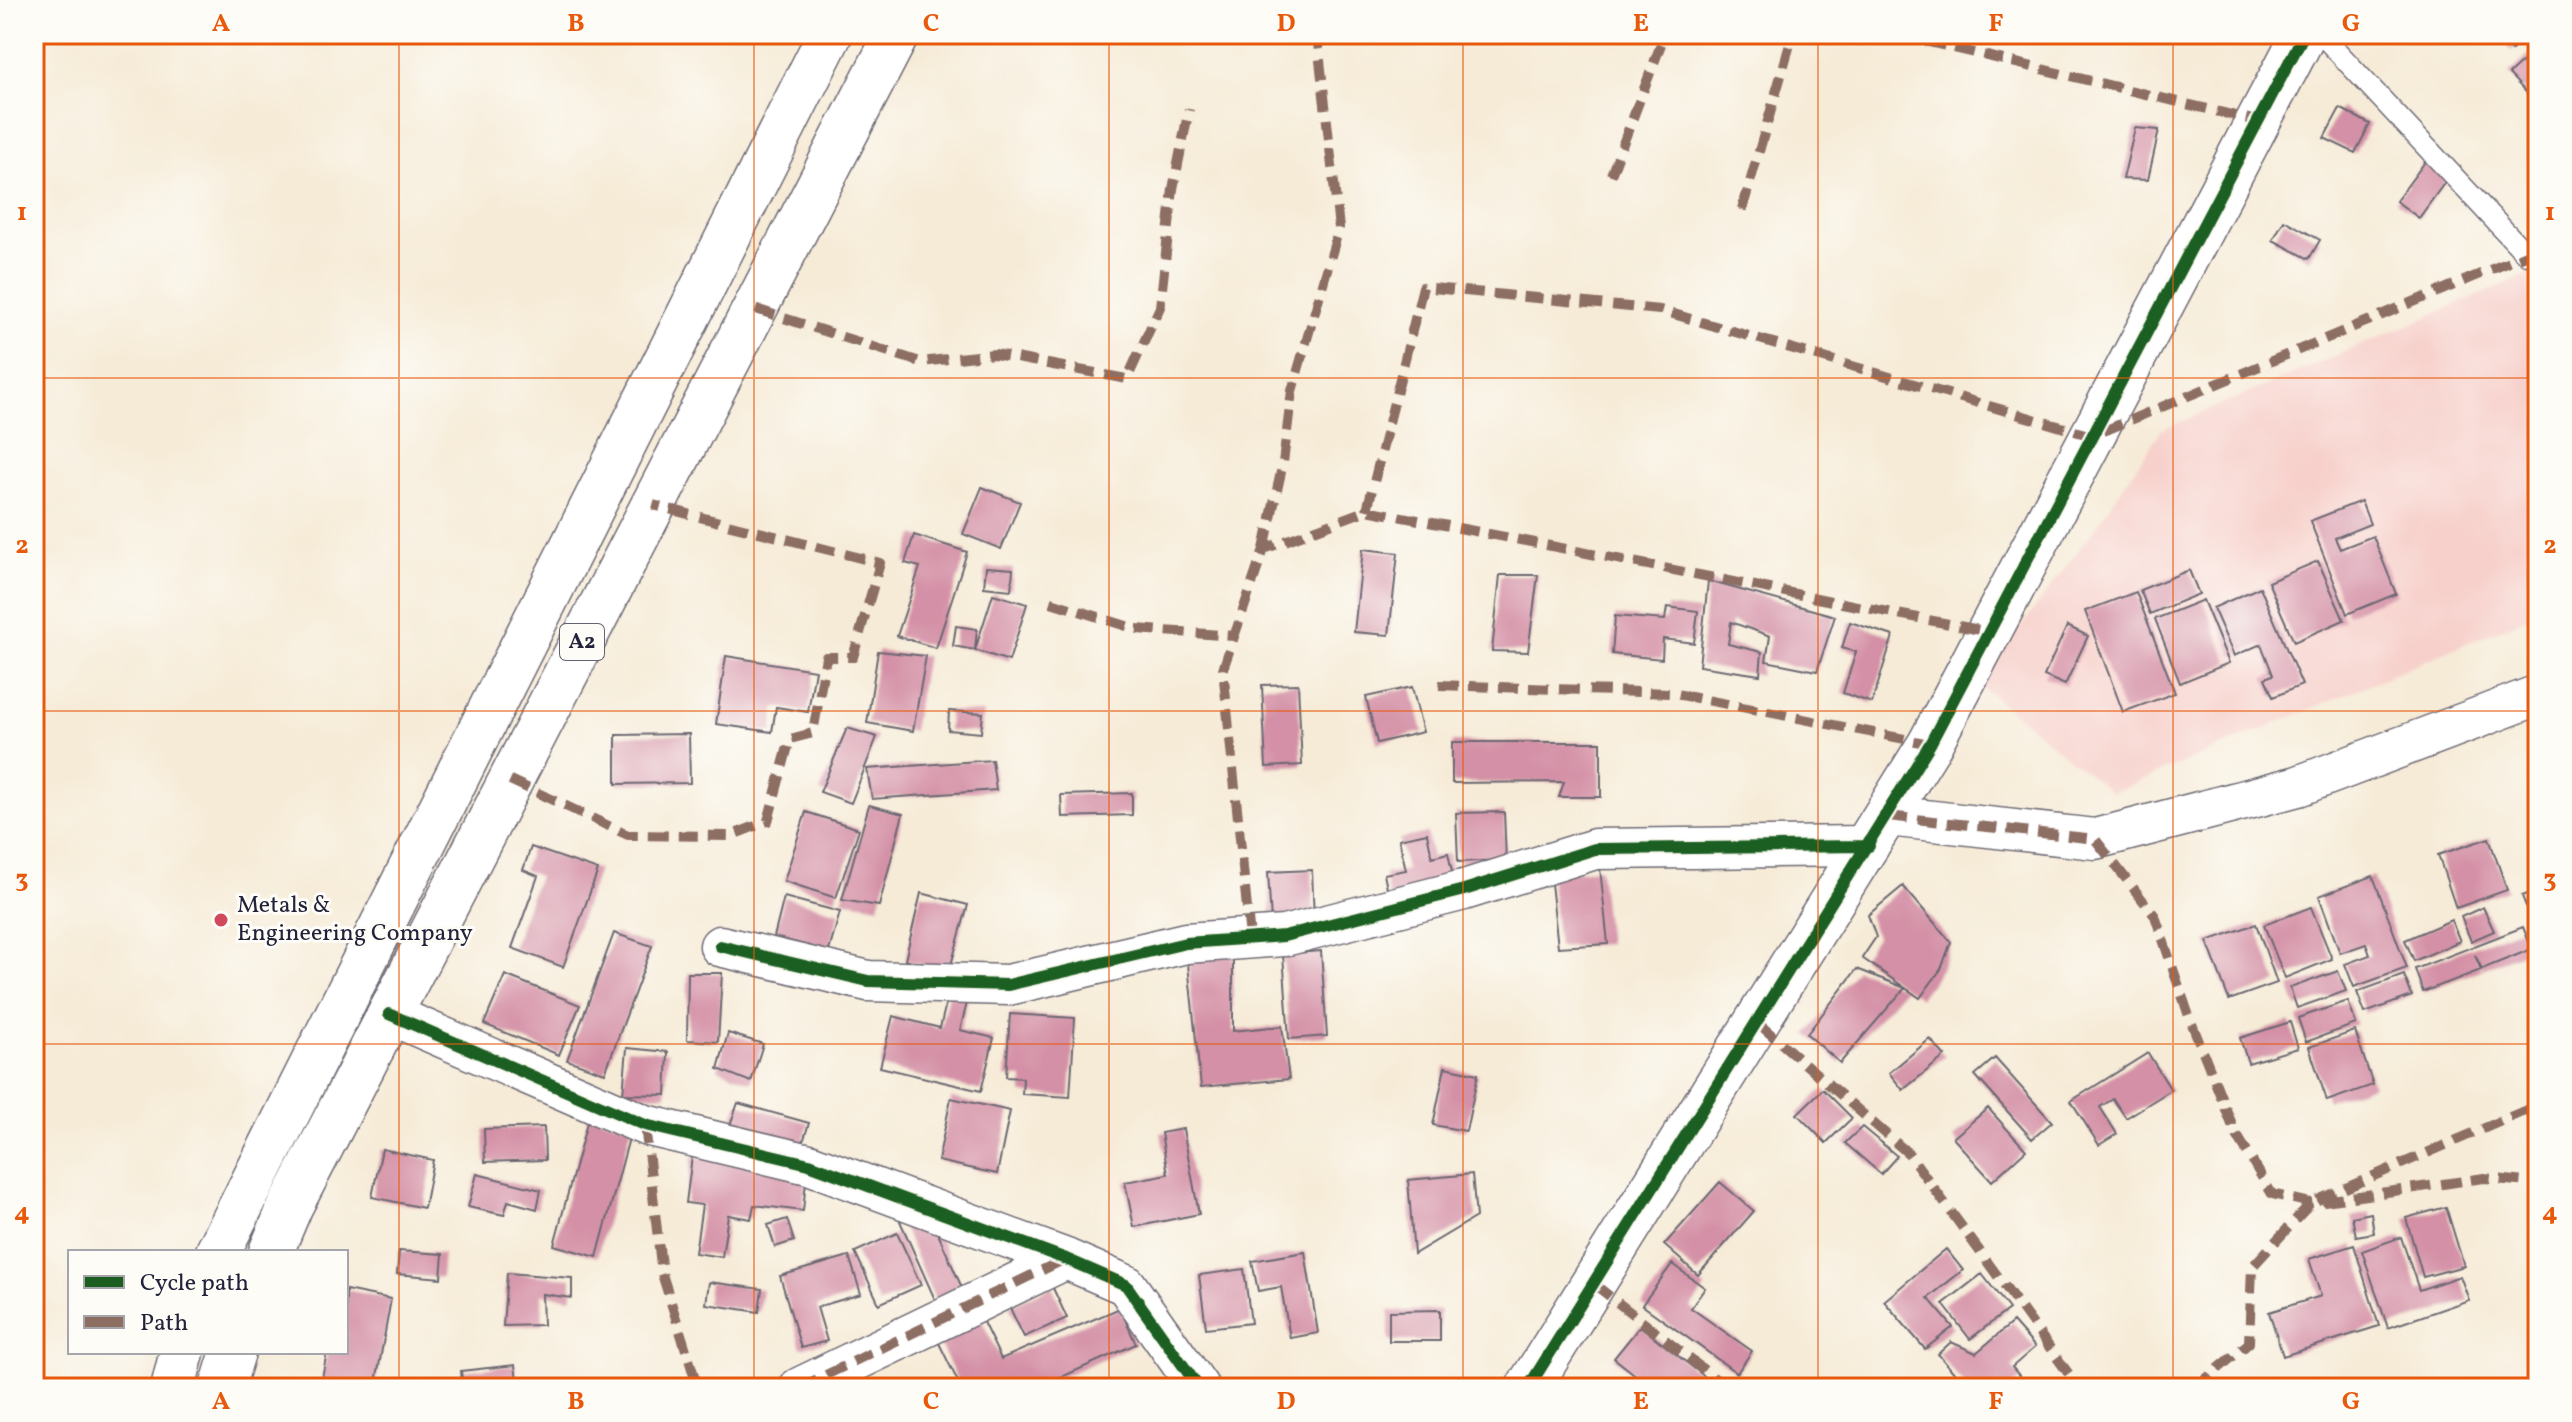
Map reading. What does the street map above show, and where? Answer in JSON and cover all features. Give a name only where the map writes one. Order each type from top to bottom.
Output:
[{"type":"main road","name":"A2","points":[[219,1250],[830,34]]},
{"type":"main road","name":"A2","points":[[272,1250],[290,1207],[389,1014],[897,34]]},
{"type":"main road","points":[[1528,1388],[1930,744],[2304,34]]},
{"type":"main road","points":[[173,1388],[182,1354]]},
{"type":"main road","points":[[222,1388],[232,1354]]},
{"type":"street","points":[[720,946],[868,981],[1008,985],[1186,943],[1284,936],[1464,890],[1595,849],[1878,831],[2095,839],[2298,786],[2538,695]]},
{"type":"street","points":[[389,1014],[645,1125],[809,1164],[1066,1259],[1126,1285],[1199,1388]]},
{"type":"street","points":[[799,1388],[1066,1259]]},
{"type":"lane","points":[[2321,34],[2527,255]]},
{"type":"shaded area","points":[[2538,270],[2538,613],[2112,793],[1978,684],[2096,527],[2161,430]]},
{"type":"building","points":[[2498,34],[2528,34],[2511,51]]},
{"type":"building","points":[[2538,47],[2538,105],[2509,74]]},
{"type":"building","points":[[2340,108],[2370,124],[2355,153],[2324,138]]},
{"type":"building","points":[[2135,128],[2159,130],[2148,180],[2123,179]]},
{"type":"building","points":[[2428,158],[2450,175],[2419,218],[2396,201]]},
{"type":"building","points":[[2284,220],[2320,240],[2309,259],[2273,240]]},
{"type":"building","points":[[982,487],[1020,502],[1001,549],[963,534]]},
{"type":"building","points":[[2361,501],[2370,524],[2335,538],[2340,549],[2373,536],[2396,594],[2347,614],[2310,521]]},
{"type":"building","points":[[914,535],[967,552],[936,648],[897,636],[920,567],[905,563]]},
{"type":"building","points":[[1363,549],[1398,553],[1389,635],[1354,632]]},
{"type":"building","points":[[2318,561],[2344,620],[2294,642],[2268,582]]},
{"type":"building","points":[[986,567],[1013,569],[1011,590],[984,587]]},
{"type":"building","points":[[2189,570],[2199,594],[2150,614],[2140,590]]},
{"type":"building","points":[[1500,575],[1538,575],[1528,652],[1492,651]]},
{"type":"building","points":[[1708,581],[1835,616],[1817,671],[1766,661],[1770,636],[1731,622],[1728,644],[1762,652],[1760,675],[1699,666]]},
{"type":"building","points":[[2260,587],[2302,685],[2273,697],[2265,678],[2273,675],[2261,644],[2234,656],[2213,608]]},
{"type":"building","points":[[2136,592],[2175,693],[2123,712],[2085,611]]},
{"type":"building","points":[[993,594],[1027,604],[1009,661],[975,650]]},
{"type":"building","points":[[2203,600],[2229,663],[2180,683],[2155,619]]},
{"type":"building","points":[[1667,607],[1698,611],[1694,643],[1663,639],[1662,659],[1612,654],[1615,616],[1665,620]]},
{"type":"building","points":[[1850,622],[1893,636],[1872,703],[1843,693],[1856,652],[1842,648]]},
{"type":"building","points":[[956,626],[977,629],[975,650],[953,646]]},
{"type":"building","points":[[2067,626],[2088,636],[2065,685],[2044,676]]},
{"type":"building","points":[[878,651],[926,656],[913,731],[867,723]]},
{"type":"building","points":[[726,656],[815,670],[808,712],[776,707],[772,732],[716,724]]},
{"type":"building","points":[[1298,684],[1302,765],[1266,767],[1262,685]]},
{"type":"building","points":[[1412,687],[1423,732],[1377,743],[1366,697]]},
{"type":"building","points":[[949,711],[983,713],[981,733],[948,730]]},
{"type":"building","points":[[847,728],[877,737],[851,803],[820,792]]},
{"type":"building","points":[[689,734],[690,783],[616,784],[616,735]]},
{"type":"building","points":[[1452,742],[1601,742],[1601,797],[1559,797],[1564,782],[1452,783]]},
{"type":"building","points":[[992,760],[996,790],[872,799],[867,769]]},
{"type":"building","points":[[1132,793],[1132,815],[1062,817],[1061,795]]},
{"type":"building","points":[[869,805],[903,814],[879,906],[842,900]]},
{"type":"building","points":[[806,812],[859,829],[836,898],[784,881]]},
{"type":"building","points":[[1504,812],[1506,860],[1458,862],[1456,813]]},
{"type":"building","points":[[1427,833],[1432,857],[1448,853],[1455,885],[1389,898],[1384,874],[1406,870],[1399,839]]},
{"type":"building","points":[[2489,838],[2507,890],[2456,908],[2438,855]]},
{"type":"building","points":[[531,847],[598,870],[563,967],[512,948],[538,876],[523,870]]},
{"type":"building","points":[[1600,868],[1608,944],[1558,947],[1550,874]]},
{"type":"building","points":[[1312,870],[1314,920],[1271,922],[1268,872]]},
{"type":"building","points":[[2373,876],[2407,968],[2354,987],[2345,964],[2370,955],[2366,944],[2340,953],[2319,896]]},
{"type":"building","points":[[1903,886],[1951,942],[1941,969],[1920,998],[1862,958],[1876,937],[1868,915]]},
{"type":"building","points":[[2538,890],[2538,911],[2529,914],[2522,896]]},
{"type":"building","points":[[921,893],[968,905],[949,972],[905,960]]},
{"type":"building","points":[[784,897],[840,912],[829,951],[774,937]]},
{"type":"building","points":[[2311,907],[2332,959],[2285,978],[2264,925]]},
{"type":"building","points":[[2483,907],[2494,931],[2471,941],[2461,917]]},
{"type":"building","points":[[2538,917],[2538,944],[2537,944],[2529,920]]},
{"type":"building","points":[[2451,920],[2460,941],[2414,961],[2405,940]]},
{"type":"building","points":[[2256,924],[2277,983],[2229,1000],[2207,941]]},
{"type":"building","points":[[2523,927],[2532,949],[2482,969],[2475,955],[2481,970],[2423,992],[2415,969]]},
{"type":"building","points":[[614,933],[652,946],[605,1073],[567,1060]]},
{"type":"building","points":[[1321,951],[1327,1036],[1289,1039],[1283,954]]},
{"type":"building","points":[[1187,955],[1233,955],[1233,1031],[1282,1026],[1289,1079],[1201,1087]]},
{"type":"building","points":[[1857,969],[1905,988],[1840,1063],[1807,1034]]},
{"type":"building","points":[[2338,971],[2346,991],[2297,1008],[2290,988]]},
{"type":"building","points":[[688,973],[722,973],[718,1042],[687,1040]]},
{"type":"building","points":[[505,975],[580,1005],[559,1055],[484,1024]]},
{"type":"building","points":[[2404,975],[2412,996],[2365,1013],[2357,992]]},
{"type":"building","points":[[949,991],[969,995],[960,1030],[994,1038],[981,1091],[880,1067],[893,1016],[940,1028]]},
{"type":"building","points":[[2348,1001],[2356,1024],[2306,1042],[2298,1018]]},
{"type":"building","points":[[1010,1014],[1075,1018],[1070,1097],[1022,1094],[1023,1078],[1006,1077]]},
{"type":"building","points":[[2290,1022],[2298,1048],[2248,1063],[2240,1038]]},
{"type":"building","points":[[2355,1031],[2373,1085],[2327,1101],[2309,1047]]},
{"type":"building","points":[[728,1033],[763,1044],[751,1082],[718,1069]]},
{"type":"building","points":[[1930,1039],[1945,1056],[1903,1090],[1889,1073]]},
{"type":"building","points":[[627,1048],[668,1052],[666,1095],[623,1094]]},
{"type":"building","points":[[2148,1053],[2171,1090],[2126,1118],[2113,1099],[2100,1107],[2117,1134],[2099,1145],[2071,1101]]},
{"type":"building","points":[[1995,1058],[2052,1122],[2032,1139],[1975,1075]]},
{"type":"building","points":[[1445,1067],[1478,1074],[1466,1131],[1433,1125]]},
{"type":"building","points":[[1823,1089],[1852,1118],[1826,1143],[1797,1114]]},
{"type":"building","points":[[951,1098],[1010,1111],[997,1174],[938,1161]]},
{"type":"building","points":[[738,1103],[809,1123],[798,1158],[726,1136]]},
{"type":"building","points":[[1988,1108],[2026,1150],[1992,1181],[1953,1138]]},
{"type":"building","points":[[589,1115],[632,1127],[597,1257],[554,1245]]},
{"type":"building","points":[[544,1127],[545,1160],[485,1162],[484,1129]]},
{"type":"building","points":[[1862,1127],[1897,1156],[1881,1174],[1845,1143]]},
{"type":"building","points":[[1183,1129],[1199,1214],[1134,1227],[1125,1182],[1168,1174],[1161,1133]]},
{"type":"building","points":[[382,1149],[433,1160],[424,1208],[372,1197]]},
{"type":"building","points":[[692,1156],[807,1171],[803,1211],[754,1205],[751,1219],[728,1215],[722,1257],[695,1253],[702,1205],[686,1203]]},
{"type":"building","points":[[477,1174],[541,1190],[537,1209],[508,1201],[504,1215],[468,1207]]},
{"type":"building","points":[[1472,1174],[1476,1217],[1414,1254],[1408,1180]]},
{"type":"building","points":[[1720,1182],[1754,1211],[1698,1275],[1664,1245]]},
{"type":"building","points":[[2446,1207],[2464,1266],[2423,1277],[2406,1218]]},
{"type":"building","points":[[927,1209],[963,1290],[936,1302],[900,1221]]},
{"type":"building","points":[[2371,1213],[2374,1233],[2356,1236],[2352,1217]]},
{"type":"building","points":[[787,1219],[794,1241],[775,1247],[768,1225]]},
{"type":"building","points":[[897,1233],[921,1285],[879,1304],[855,1252]]},
{"type":"building","points":[[2401,1237],[2419,1290],[2460,1276],[2469,1300],[2388,1328],[2362,1251]]},
{"type":"building","points":[[2354,1245],[2379,1326],[2283,1356],[2269,1312],[2321,1296],[2309,1259]]},
{"type":"building","points":[[1946,1249],[1963,1270],[1928,1298],[1953,1327],[1925,1349],[1884,1301]]},
{"type":"building","points":[[399,1251],[443,1254],[441,1278],[397,1274]]},
{"type":"building","points":[[1305,1252],[1318,1333],[1290,1338],[1281,1287],[1258,1291],[1252,1261]]},
{"type":"building","points":[[849,1256],[861,1294],[817,1307],[827,1341],[801,1348],[780,1276]]},
{"type":"building","points":[[1672,1264],[1705,1288],[1691,1308],[1752,1351],[1737,1373],[1642,1305]]},
{"type":"building","points":[[1244,1269],[1251,1323],[1206,1328],[1199,1275]]},
{"type":"building","points":[[507,1273],[572,1278],[572,1298],[542,1294],[543,1325],[503,1326]]},
{"type":"building","points":[[1982,1274],[2009,1309],[1970,1339],[1943,1304]]},
{"type":"building","points":[[709,1282],[762,1289],[759,1312],[706,1304]]},
{"type":"building","points":[[1052,1286],[1067,1318],[1024,1337],[1009,1306]]},
{"type":"building","points":[[348,1290],[391,1299],[375,1388],[320,1388],[327,1354],[348,1354]]},
{"type":"building","points":[[1120,1308],[1136,1344],[1037,1388],[961,1388],[935,1335],[979,1314],[1001,1359]]},
{"type":"building","points":[[1440,1310],[1440,1341],[1389,1341],[1389,1311]]},
{"type":"building","points":[[2013,1322],[2035,1347],[2012,1367],[2022,1379],[2011,1388],[1967,1388],[1938,1354],[1951,1342],[1976,1353]]},
{"type":"building","points":[[1640,1326],[1705,1377],[1695,1388],[1652,1388],[1614,1358]]},
{"type":"building","points":[[515,1365],[518,1388],[463,1388],[461,1371]]},
{"type":"marked path","points":[[1264,549],[1283,463],[1292,391],[1339,228],[1317,34]]},
{"type":"marked path","points":[[1611,175],[1665,34]]},
{"type":"marked path","points":[[1742,210],[1793,34]]},
{"type":"marked path","points":[[1896,34],[2257,121]]},
{"type":"marked path","points":[[756,309],[920,362],[995,354],[1127,379],[1160,307],[1173,189],[1189,109]]},
{"type":"marked path","points":[[1367,510],[1423,287],[1660,310],[2092,436],[2538,250]]},
{"type":"marked path","points":[[510,780],[628,835],[730,836],[768,821],[790,739],[813,733],[826,657],[853,657],[880,563],[653,505]]},
{"type":"marked path","points":[[1250,938],[1223,669],[1264,549],[1367,510],[1990,632]]},
{"type":"marked path","points":[[1051,602],[1136,629],[1235,636]]},
{"type":"marked path","points":[[1439,685],[1671,693],[1930,744]]},
{"type":"marked path","points":[[1888,816],[2095,839],[2155,916],[2190,1019],[2235,1132],[2272,1194],[2311,1203],[2484,1178],[2538,1183]]},
{"type":"marked path","points":[[1759,1024],[1909,1154],[2079,1388]]},
{"type":"marked path","points":[[2195,1388],[2249,1343],[2252,1267],[2311,1203],[2538,1105]]},
{"type":"marked path","points":[[645,1125],[662,1274],[698,1388]]},
{"type":"marked path","points":[[799,1388],[1065,1259]]},
{"type":"marked path","points":[[1594,1284],[1727,1388]]},
{"type":"cycle path","points":[[1528,1388],[1930,744],[2304,34]]},
{"type":"cycle path","points":[[720,946],[868,981],[1008,985],[1186,943],[1284,936],[1464,890],[1595,849],[1869,846]]},
{"type":"cycle path","points":[[389,1014],[645,1125],[809,1164],[1066,1259],[1126,1285],[1199,1388]]},
{"type":"place","name":"Metals & Engineering Company","points":[[221,920]]}]
